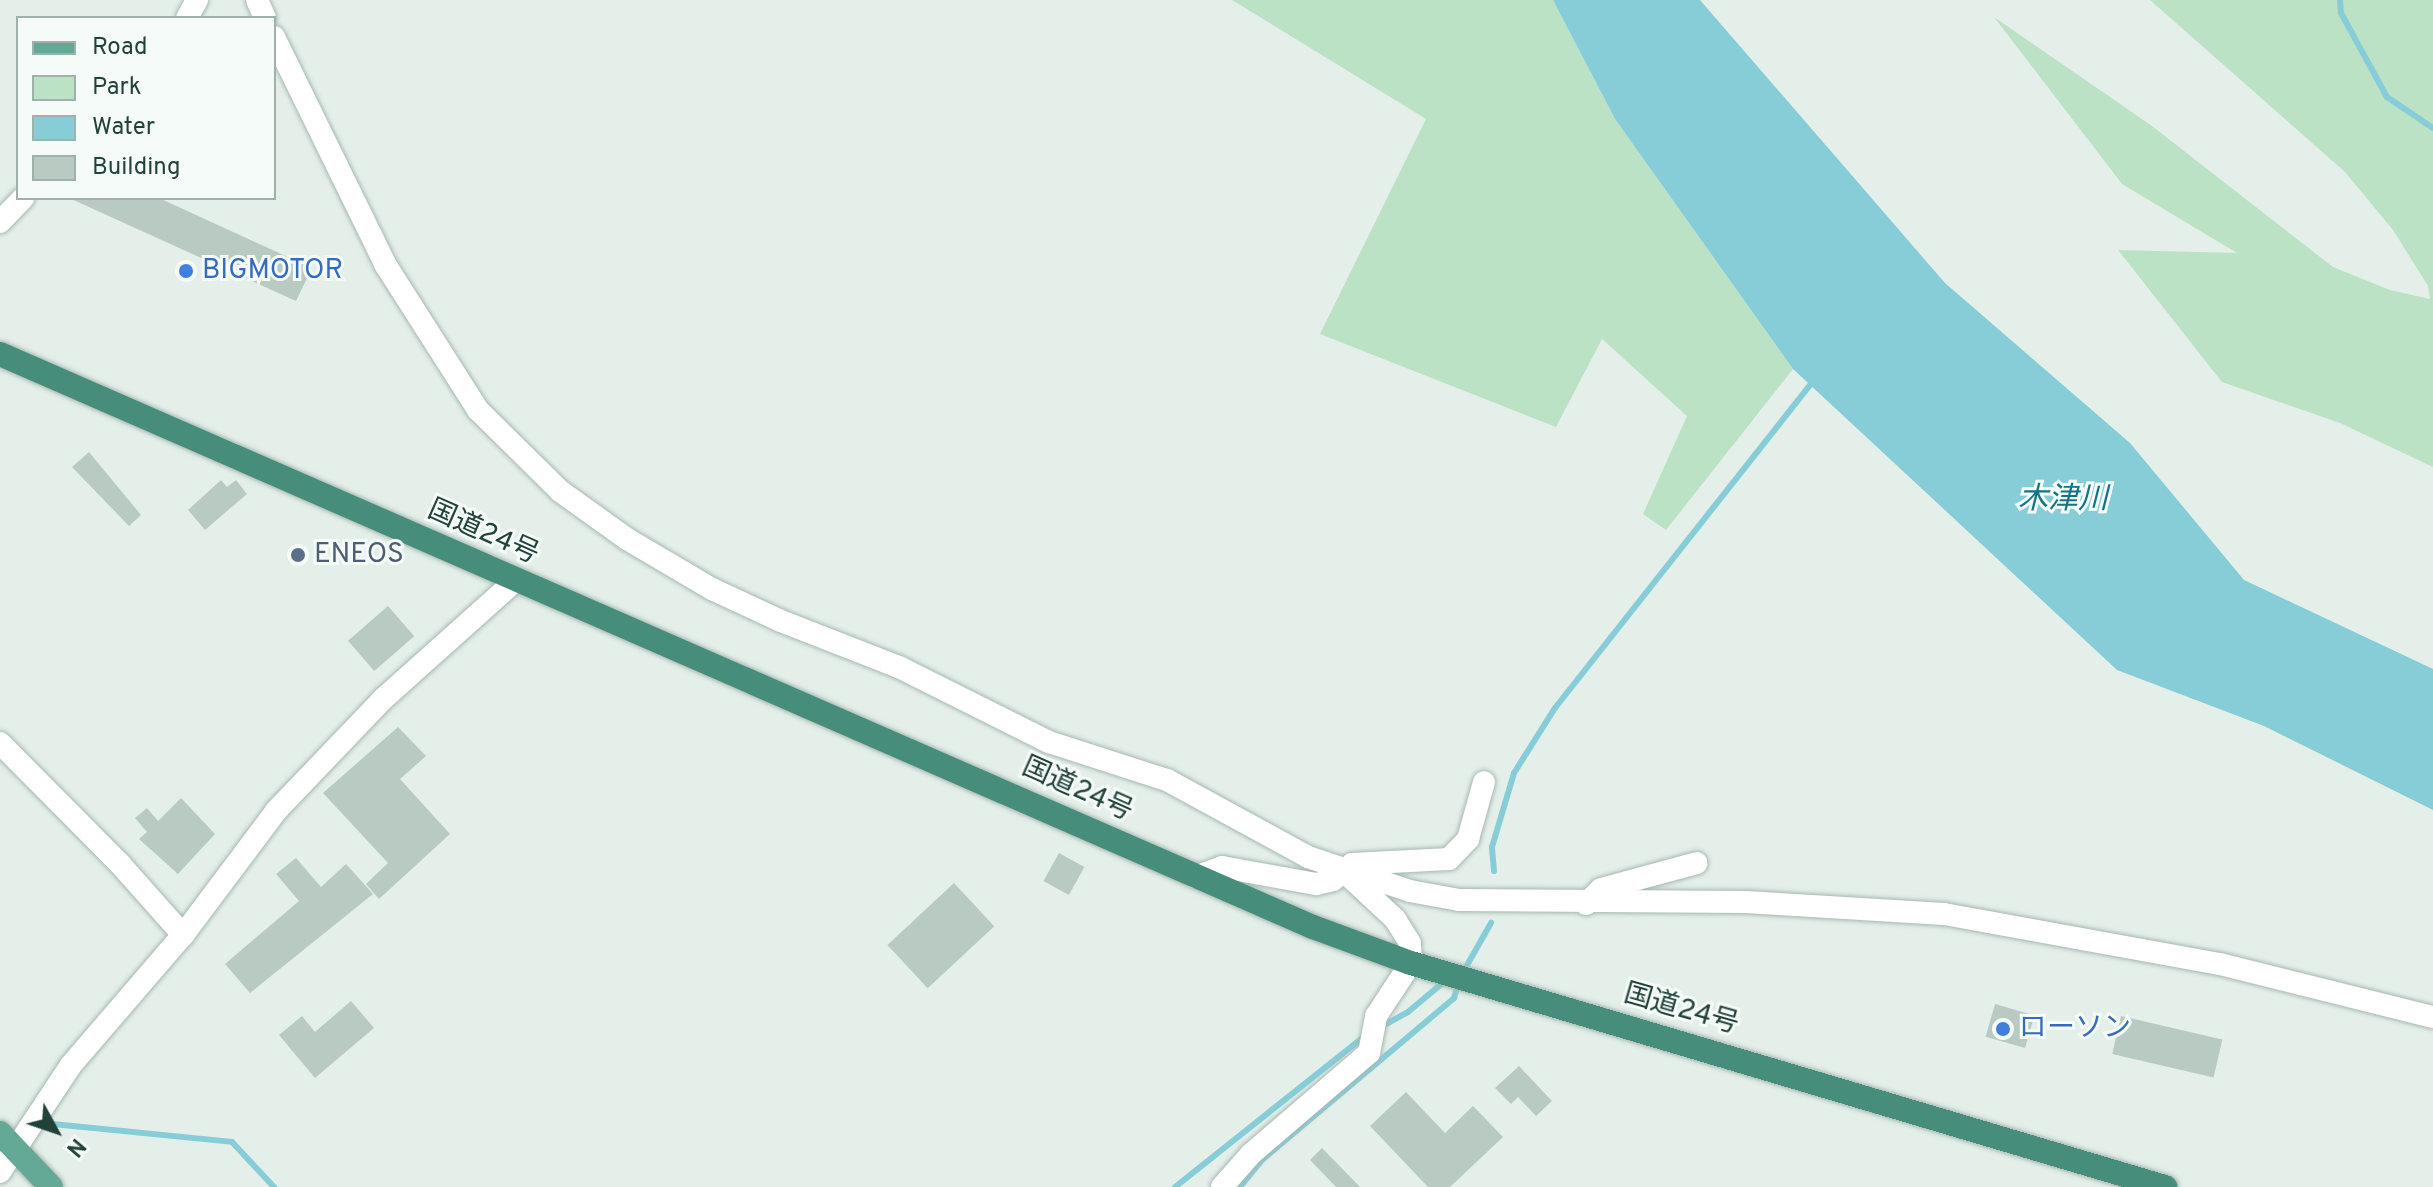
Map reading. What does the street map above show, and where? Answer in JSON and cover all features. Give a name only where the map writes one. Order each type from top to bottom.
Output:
[{"type":"highway","name":"国道24号","points":[[0,354],[1195,877],[1421,966],[2165,1187]]},
{"type":"main road","points":[[8,1140],[51,1187]]},
{"type":"street","points":[[276,41],[385,264],[451,370],[478,410],[560,491],[627,539],[712,589],[899,667],[1049,742],[1167,780],[1308,857],[1343,871],[1459,900],[1586,904],[1746,902],[1944,914],[2220,964],[2433,1017]]},
{"type":"street","points":[[0,222],[21,200]]},
{"type":"street","points":[[0,1172],[8,1140],[183,935],[276,811],[383,699],[516,580]]},
{"type":"street","points":[[0,743],[183,935]]},
{"type":"street","points":[[1195,877],[1222,867],[1316,884],[1352,864],[1388,859],[1449,859],[1468,839],[1484,782]]},
{"type":"street","points":[[1586,904],[1601,889],[1697,863]]},
{"type":"street","points":[[1222,1187],[1251,1154],[1369,1053],[1376,1016],[1421,966],[1395,919],[1343,871]]},
{"type":"green space","points":[[1232,0],[1553,0],[1615,119],[1793,369],[1666,530],[1643,514],[1687,416],[1602,339],[1556,427],[1320,334],[1426,119]]},
{"type":"green space","points":[[2150,0],[2433,0],[2433,467],[2340,423],[2222,382],[2118,250],[2237,253],[2122,184],[1994,17],[2152,126],[2333,267],[2390,290],[2430,299],[2428,286],[2393,230],[2345,172]]},
{"type":"water","name":"木津川","points":[[1553,0],[1700,0],[1945,283],[2130,443],[2244,580],[2433,669],[2433,810],[2264,726],[2117,670],[1793,369],[1615,119]]},
{"type":"building","points":[[73,200],[163,200],[312,268],[296,301]]},
{"type":"building","points":[[89,452],[141,515],[129,526],[72,467]]},
{"type":"building","points":[[221,480],[227,487],[236,480],[247,494],[205,530],[188,510]]},
{"type":"building","points":[[388,606],[414,636],[374,671],[348,641]]},
{"type":"building","points":[[398,727],[426,756],[400,779],[450,834],[379,899],[366,884],[388,863],[323,793]]},
{"type":"building","points":[[181,798],[215,834],[178,874],[139,839],[147,832],[135,818],[147,808],[158,821]]},
{"type":"building","points":[[1059,853],[1084,867],[1069,895],[1043,881]]},
{"type":"building","points":[[296,858],[321,887],[346,864],[373,894],[250,993],[225,964],[299,901],[276,874]]},
{"type":"building","points":[[954,883],[994,926],[928,988],[887,945]]},
{"type":"building","points":[[351,1001],[374,1028],[315,1078],[279,1035],[302,1016],[315,1032]]},
{"type":"building","points":[[1995,1004],[2034,1015],[2025,1048],[1986,1037]]},
{"type":"building","points":[[2121,1016],[2222,1039],[2214,1077],[2112,1054]]},
{"type":"building","points":[[1519,1066],[1552,1101],[1536,1116],[1518,1097],[1511,1104],[1495,1088]]},
{"type":"building","points":[[1406,1092],[1445,1133],[1473,1106],[1503,1137],[1450,1187],[1428,1187],[1370,1126]]},
{"type":"building","points":[[1322,1148],[1360,1187],[1336,1187],[1310,1160]]},
{"type":"waterway","points":[[2340,0],[2341,13],[2387,97],[2433,128]]},
{"type":"waterway","points":[[1494,871],[1492,847],[1514,773],[1555,708],[1814,380]]},
{"type":"waterway","points":[[1462,974],[1491,923]]},
{"type":"waterway","points":[[1379,1028],[1408,1012],[1445,981]]},
{"type":"waterway","points":[[1240,1187],[1263,1159],[1454,998],[1458,984]]},
{"type":"waterway","points":[[1175,1187],[1366,1035]]},
{"type":"waterway","points":[[53,1124],[232,1142],[274,1187]]},
{"type":"place","name":"BIGMOTOR","points":[[186,271]]},
{"type":"place","name":"ENEOS","points":[[298,555]]},
{"type":"place","name":"ローソン","points":[[2003,1029]]}]
